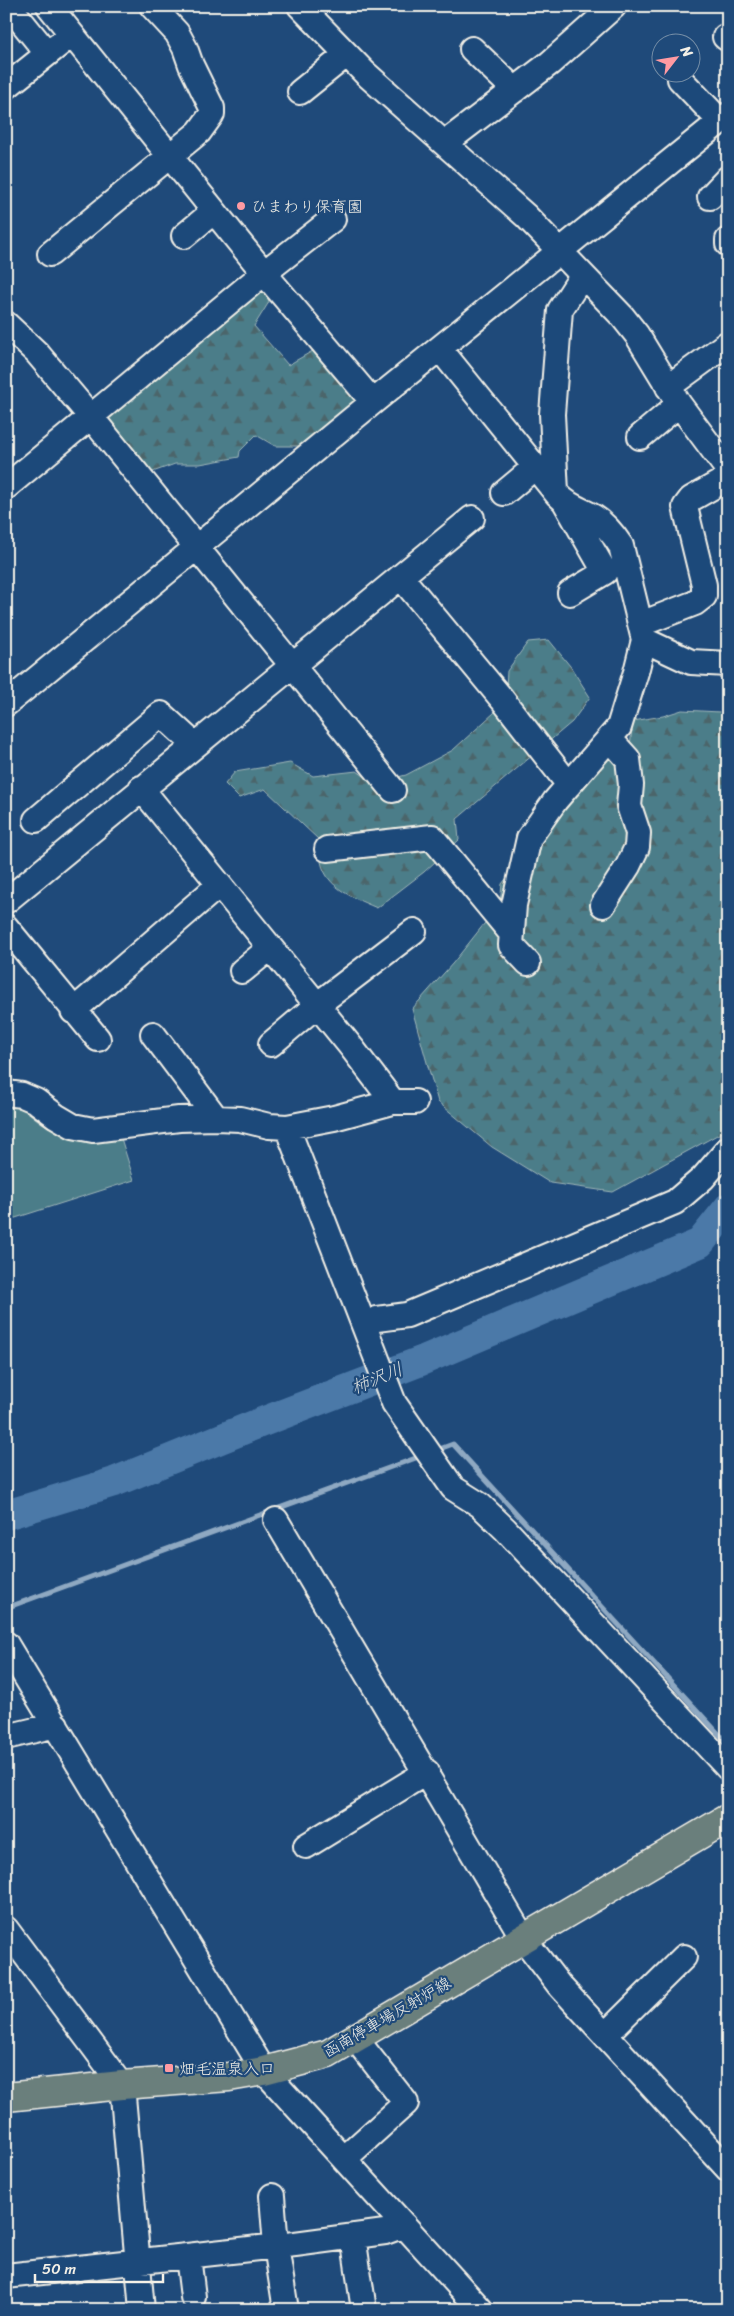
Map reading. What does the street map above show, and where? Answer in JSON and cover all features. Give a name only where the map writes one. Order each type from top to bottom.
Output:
[{"type":"main road","name":"函南停車場反射炉線","points":[[6,2097],[122,2085],[230,2077],[264,2071],[328,2054],[728,1818]]},
{"type":"street","points":[[8,6],[47,53]]},
{"type":"street","points":[[49,6],[264,273],[373,402]]},
{"type":"street","points":[[50,254],[199,132],[212,114],[212,108],[177,33],[152,6]]},
{"type":"street","points":[[300,6],[346,55],[445,143],[560,250],[582,276],[622,316],[637,335],[674,395],[728,470]]},
{"type":"street","points":[[445,143],[550,63],[614,6]]},
{"type":"street","points":[[6,87],[71,35]]},
{"type":"street","points":[[472,49],[515,90]]},
{"type":"street","points":[[300,92],[346,55]]},
{"type":"street","points":[[6,704],[560,250],[723,124],[684,82]]},
{"type":"street","points":[[710,197],[728,178]]},
{"type":"street","points":[[184,236],[214,211]]},
{"type":"street","points":[[6,487],[264,273],[333,219]]},
{"type":"street","points":[[560,497],[552,414],[560,310],[582,276]]},
{"type":"street","points":[[6,324],[37,353],[91,417],[393,790]]},
{"type":"street","points":[[640,437],[674,395],[728,343]]},
{"type":"street","points":[[440,348],[560,497],[605,572],[570,593]]},
{"type":"street","points":[[504,493],[535,467]]},
{"type":"street","points":[[642,632],[695,603],[704,596],[704,585],[685,507],[691,499],[728,478]]},
{"type":"street","points":[[528,964],[511,945],[514,905],[529,838],[542,818],[619,727],[642,632],[621,546],[613,534],[595,517],[560,497]]},
{"type":"street","points":[[6,901],[472,518]]},
{"type":"street","points":[[401,577],[502,699],[569,785]]},
{"type":"street","points":[[642,632],[691,662],[728,664]]},
{"type":"street","points":[[36,820],[161,714],[195,745]]},
{"type":"street","points":[[603,905],[628,866],[637,847],[638,833],[630,806],[631,785],[628,758],[610,739]]},
{"type":"street","points":[[6,1093],[36,1101],[56,1116],[74,1126],[93,1130],[180,1120],[216,1118],[240,1119],[269,1126],[287,1127],[404,1102],[316,1005],[142,788]]},
{"type":"street","points":[[327,849],[432,837],[512,934]]},
{"type":"street","points":[[73,1011],[219,885]]},
{"type":"street","points":[[6,927],[73,1011],[98,1039]]},
{"type":"street","points":[[271,1044],[316,1005],[414,931]]},
{"type":"street","points":[[242,972],[270,948]]},
{"type":"street","points":[[153,1034],[216,1118]]},
{"type":"street","points":[[287,1127],[369,1319],[394,1403],[453,1488],[480,1505],[505,1529],[728,1768]]},
{"type":"street","points":[[369,1319],[407,1315],[675,1202],[703,1178],[728,1150]]},
{"type":"street","points":[[276,1520],[427,1772],[523,1938],[559,1985],[728,2169]]},
{"type":"street","points":[[6,1644],[264,2071],[481,2310]]},
{"type":"street","points":[[6,1737],[56,1725]]},
{"type":"street","points":[[306,1846],[427,1772]]},
{"type":"street","points":[[6,1929],[122,2085],[142,2310]]},
{"type":"street","points":[[605,2035],[684,1957]]},
{"type":"street","points":[[344,2159],[406,2103],[355,2038]]},
{"type":"street","points":[[272,2196],[276,2246],[286,2310]]},
{"type":"street","points":[[6,2276],[276,2246],[385,2232],[404,2225]]},
{"type":"street","points":[[353,2236],[364,2310]]},
{"type":"street","points":[[188,2256],[193,2297]]},
{"type":"green space","points":[[258,285],[265,290],[269,302],[254,326],[288,365],[318,348],[367,403],[299,446],[275,446],[256,435],[240,451],[239,457],[200,464],[175,464],[147,474],[105,417],[127,398],[133,401],[140,390]]},
{"type":"green space","points":[[549,640],[570,666],[590,697],[572,722],[457,819],[459,840],[424,872],[377,908],[343,892],[335,885],[323,867],[320,855],[320,841],[265,789],[239,798],[225,784],[235,772],[290,763],[313,776],[357,771],[374,783],[406,775],[453,750],[505,703],[507,671],[528,642]]},
{"type":"green space","points":[[682,710],[720,712],[728,720],[728,1129],[613,1192],[550,1183],[492,1147],[438,1102],[412,1009],[453,963],[500,904],[502,884],[593,767],[630,746],[633,721],[663,716]]},
{"type":"green space","points":[[6,1104],[24,1110],[55,1130],[83,1134],[120,1135],[134,1180],[6,1221]]},
{"type":"waterway","name":"柿沢川","points":[[6,1515],[114,1482],[257,1424],[421,1361],[700,1243],[728,1208]]},
{"type":"waterway","points":[[700,1243],[728,1230]]},
{"type":"waterway","points":[[434,1451],[453,1444],[728,1744]]},
{"type":"waterway","points":[[6,1608],[424,1455]]},
{"type":"place","name":"ひまわり保育園","points":[[241,206]]},
{"type":"place","name":"畑毛温泉入口","points":[[169,2068]]}]
